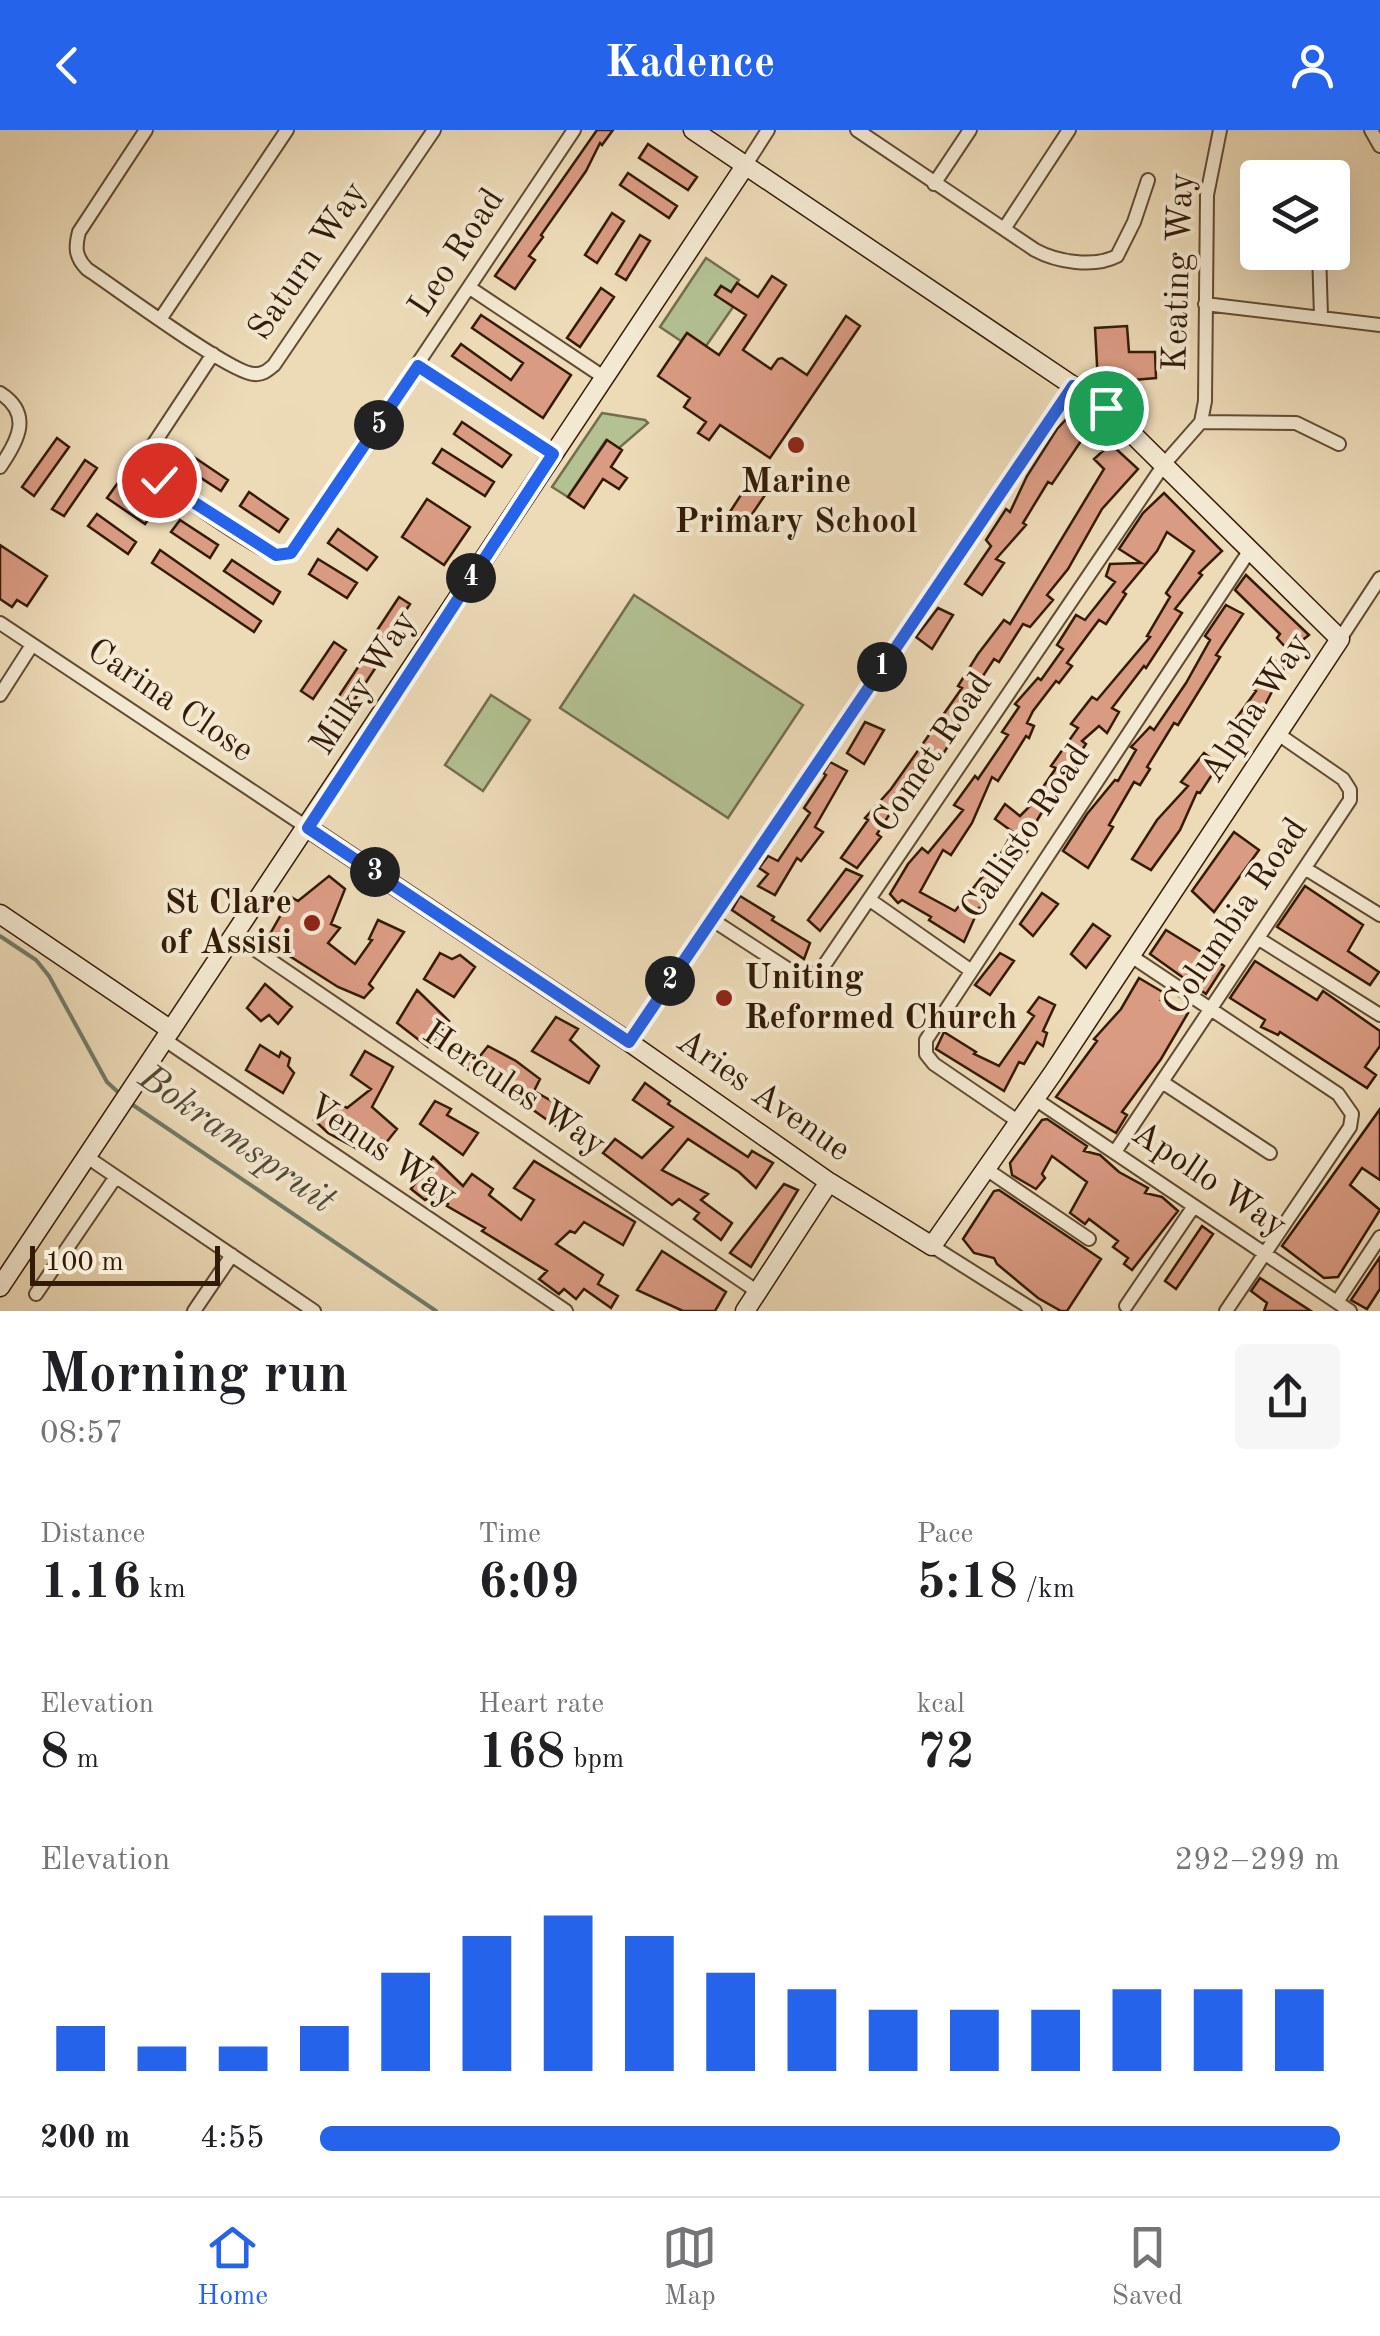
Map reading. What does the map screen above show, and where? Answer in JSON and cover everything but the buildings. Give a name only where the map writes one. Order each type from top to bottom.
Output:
[{"type":"street","points":[[146,130],[84,223],[76,243],[78,258],[212,354]]},
{"type":"street","points":[[161,318],[288,130]]},
{"type":"street","name":"Saturn Way","points":[[212,354],[250,374],[263,373],[274,364],[434,130]]},
{"type":"street","name":"Leo Road","points":[[212,354],[151,448],[148,465],[159,480],[283,556],[298,546],[574,130]]},
{"type":"street","points":[[693,130],[745,166],[768,130]]},
{"type":"street","points":[[934,184],[970,130]]},
{"type":"street","points":[[1004,228],[1069,130]]},
{"type":"street","name":"Keating Way","points":[[1164,464],[1201,422],[1205,401],[1207,195],[1220,130]]},
{"type":"street","points":[[1371,130],[1380,146]]},
{"type":"street","points":[[865,132],[934,184],[1053,258],[1108,260],[1122,249],[1148,180]]},
{"type":"street","name":"Milky Way","points":[[0,1287],[745,166]]},
{"type":"street","name":"Alpha Way","points":[[745,166],[1106,408],[1340,638],[1020,1122],[932,1246]]},
{"type":"street","points":[[1320,270],[1321,316]]},
{"type":"street","points":[[470,288],[605,378]]},
{"type":"street","points":[[1205,304],[1380,325]]},
{"type":"street","points":[[418,366],[553,454]]},
{"type":"street","points":[[629,1042],[1073,386]]},
{"type":"street","points":[[0,393],[20,414],[18,436],[0,467]]},
{"type":"street","points":[[1201,422],[1296,423],[1339,444]]},
{"type":"street","name":"Comet Road","points":[[711,919],[782,966],[810,976],[821,970],[1164,464]]},
{"type":"street","name":"Callisto Road","points":[[1020,1122],[934,1064],[926,1054],[929,1034],[1250,550]]},
{"type":"street","points":[[1340,638],[1380,578]]},
{"type":"street","name":"Carina Close","points":[[0,623],[308,828]]},
{"type":"street","points":[[0,695],[32,645]]},
{"type":"street","name":"Columbia Road","points":[[1115,1152],[1350,800],[1350,790],[1343,779],[1278,734]]},
{"type":"street","name":"Aries Avenue","points":[[308,828],[629,1042],[829,1182],[1035,1311]]},
{"type":"street","points":[[1306,869],[1380,915]]},
{"type":"street","points":[[870,900],[970,970]]},
{"type":"street","points":[[0,914],[168,1035]]},
{"type":"street","name":"Hercules Way","points":[[235,936],[758,1292]]},
{"type":"street","points":[[1259,940],[1380,1015]]},
{"type":"street","points":[[1131,956],[1338,1094],[1352,1114],[1350,1126],[1226,1311]]},
{"type":"street","name":"Venus Way","points":[[168,1035],[566,1311]]},
{"type":"street","points":[[1162,1082],[1270,1153]]},
{"type":"street","name":"Apollo Way","points":[[1035,1099],[1350,1311]]},
{"type":"street","points":[[87,1157],[314,1311]]},
{"type":"street","points":[[986,1169],[1089,1239]]},
{"type":"street","points":[[36,1294],[115,1178]]},
{"type":"street","points":[[745,1311],[829,1182]]},
{"type":"street","points":[[1126,1306],[1194,1206]]},
{"type":"street","points":[[1337,1302],[1380,1237]]},
{"type":"street","points":[[194,1311],[232,1255]]},
{"type":"green space","points":[[706,258],[739,280],[731,292],[721,286],[715,294],[733,307],[706,346],[687,333],[681,341],[660,327]]},
{"type":"green space","points":[[602,413],[648,423],[619,448],[606,440],[568,497],[552,487]]},
{"type":"green space","points":[[634,595],[803,705],[728,818],[560,708]]},
{"type":"green space","points":[[491,695],[530,720],[483,791],[445,765]]},
{"type":"waterway","name":"Bokramspruit","points":[[0,936],[36,960],[49,976],[107,1082],[119,1093]]},
{"type":"waterway","name":"Bokramspruit","points":[[130,1103],[436,1311]]},
{"type":"place","name":"Marine Primary School","points":[[796,445]]},
{"type":"place","name":"St Clare of Assisi","points":[[312,923]]},
{"type":"place","name":"Uniting Reformed Church","points":[[724,998]]},
{"type":"route","points":[[159,480],[276,555],[291,553],[418,366],[553,454],[308,828],[629,1042],[1073,386],[1106,408]]}]
